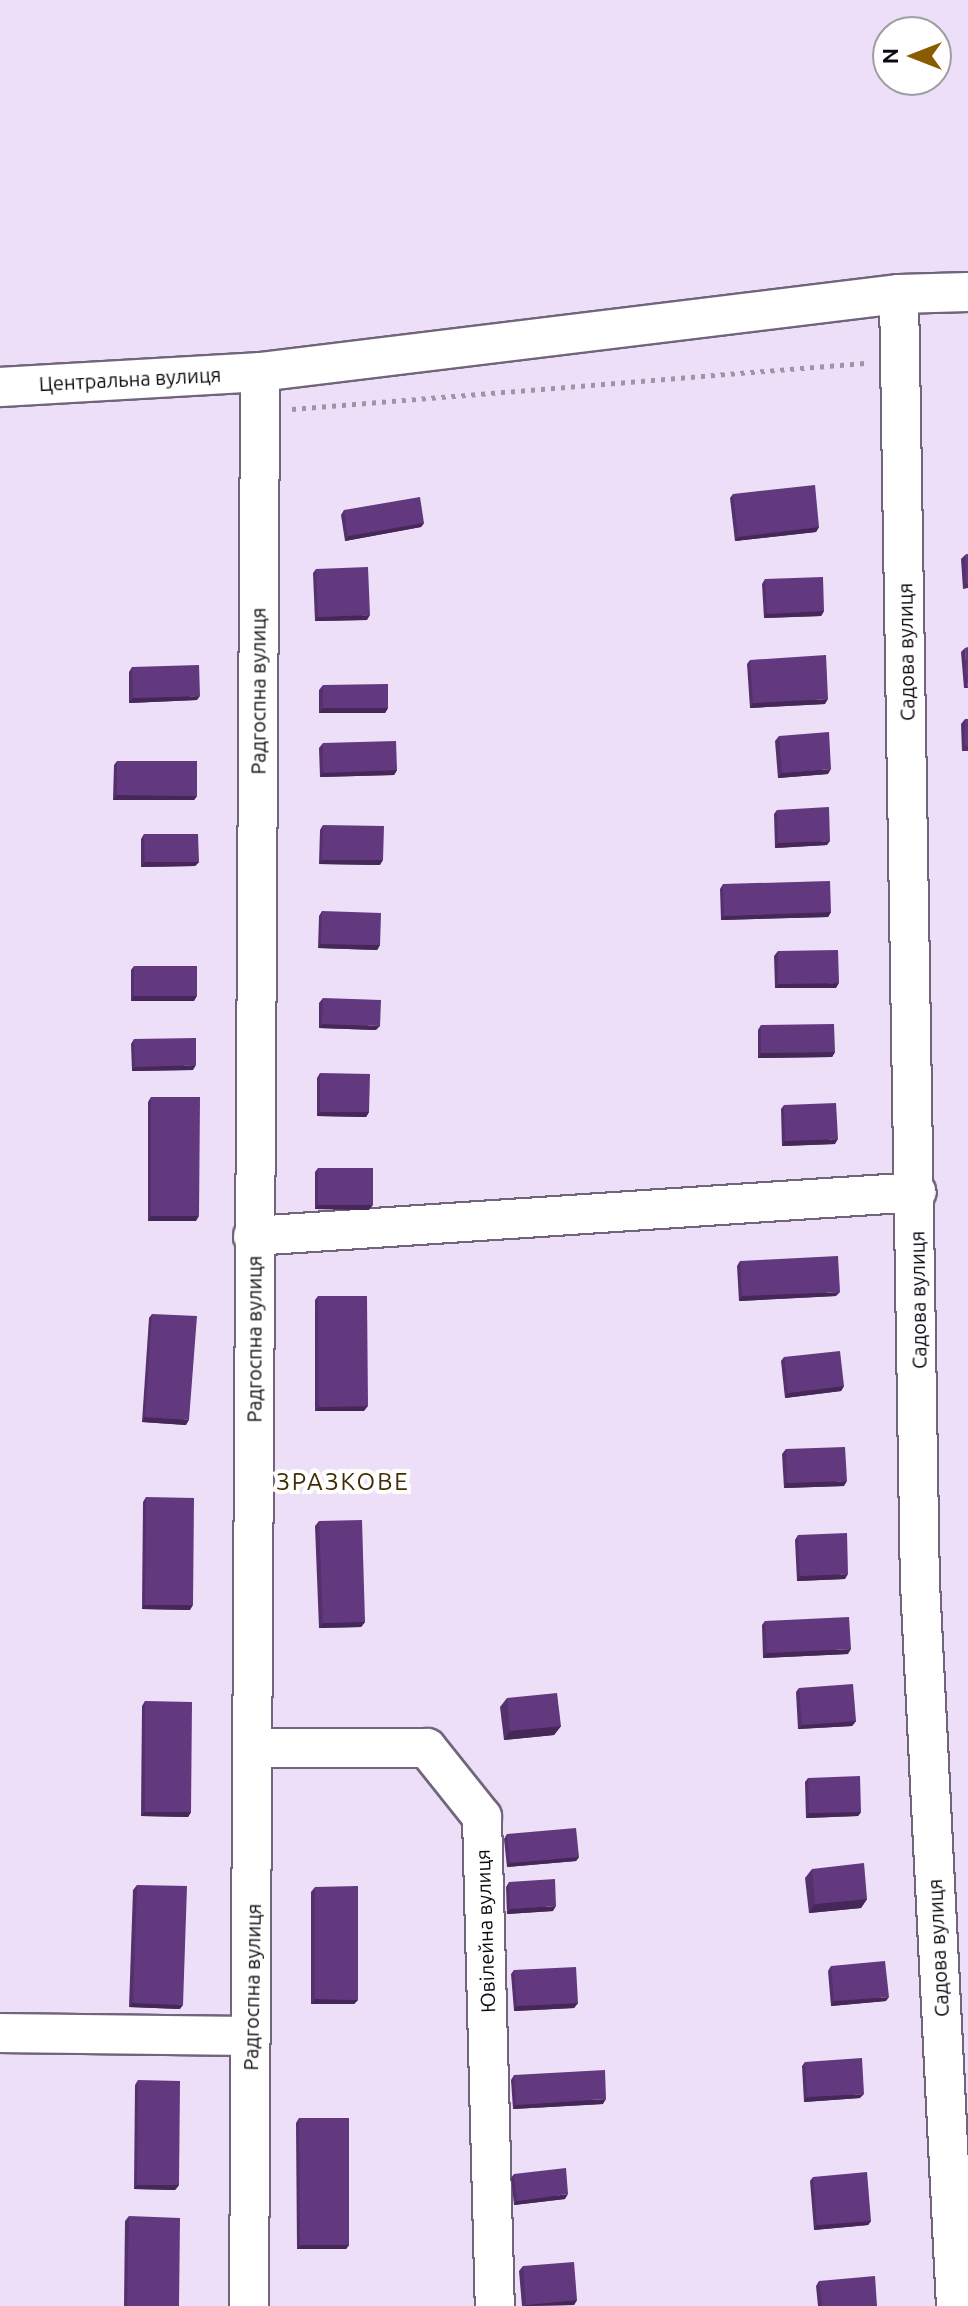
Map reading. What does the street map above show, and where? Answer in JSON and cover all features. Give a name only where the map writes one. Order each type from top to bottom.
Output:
[{"type":"street","name":"Центральна вулиця","points":[[0,387],[260,372],[899,294],[968,292]]},
{"type":"street","name":"Садова вулиця","points":[[899,294],[917,1192],[920,1583],[956,2306]]},
{"type":"street","name":"Радгоспна вулиця","points":[[249,2306],[255,1748],[253,1236],[260,372]]},
{"type":"street","points":[[253,1236],[917,1192]]},
{"type":"street","name":"Ювілейна вулиця","points":[[255,1748],[427,1748],[482,1817],[495,2306]]},
{"type":"street","points":[[0,2033],[251,2036]]},
{"type":"path","points":[[260,411],[900,361]]},
{"type":"building","points":[[815,485],[819,527],[738,537],[733,494]]},
{"type":"building","points":[[420,497],[424,523],[348,536],[344,510]]},
{"type":"building","points":[[968,554],[968,584],[966,584],[965,555]]},
{"type":"building","points":[[368,567],[370,615],[318,617],[316,569]]},
{"type":"building","points":[[823,577],[824,611],[767,614],[765,579]]},
{"type":"building","points":[[968,647],[968,683],[967,684],[965,648]]},
{"type":"building","points":[[826,655],[828,699],[753,703],[750,660]]},
{"type":"building","points":[[199,665],[200,696],[133,698],[132,667]]},
{"type":"building","points":[[388,684],[388,708],[323,708],[323,685]]},
{"type":"building","points":[[965,719],[968,719],[968,746],[965,746]]},
{"type":"building","points":[[829,732],[831,769],[782,773],[779,736]]},
{"type":"building","points":[[396,741],[397,770],[323,773],[323,743]]},
{"type":"building","points":[[117,761],[197,761],[197,796],[117,795]]},
{"type":"building","points":[[829,807],[830,841],[778,843],[777,810]]},
{"type":"building","points":[[323,825],[384,826],[383,860],[322,860]]},
{"type":"building","points":[[144,834],[198,834],[199,862],[145,862]]},
{"type":"building","points":[[830,881],[831,912],[724,916],[723,884]]},
{"type":"building","points":[[322,911],[381,913],[380,945],[321,944]]},
{"type":"building","points":[[838,950],[839,983],[778,984],[778,951]]},
{"type":"building","points":[[134,966],[197,966],[197,996],[134,996]]},
{"type":"building","points":[[323,998],[381,1000],[380,1026],[322,1024]]},
{"type":"building","points":[[834,1024],[835,1052],[761,1053],[761,1025]]},
{"type":"building","points":[[196,1038],[196,1065],[135,1067],[134,1039]]},
{"type":"building","points":[[320,1073],[370,1074],[369,1112],[320,1112]]},
{"type":"building","points":[[151,1097],[200,1097],[199,1216],[151,1216]]},
{"type":"building","points":[[836,1103],[838,1139],[785,1141],[784,1105]]},
{"type":"building","points":[[318,1168],[373,1168],[373,1205],[318,1205]]},
{"type":"building","points":[[838,1256],[840,1292],[742,1296],[740,1261]]},
{"type":"building","points":[[318,1296],[367,1296],[368,1406],[319,1407]]},
{"type":"building","points":[[152,1314],[197,1316],[189,1420],[145,1417]]},
{"type":"building","points":[[840,1351],[844,1386],[788,1393],[784,1357]]},
{"type":"building","points":[[845,1447],[847,1481],[787,1483],[786,1449]]},
{"type":"building","points":[[146,1497],[194,1498],[193,1605],[145,1605]]},
{"type":"building","points":[[362,1520],[365,1622],[323,1623],[319,1521]]},
{"type":"building","points":[[847,1533],[848,1574],[800,1576],[798,1535]]},
{"type":"building","points":[[849,1617],[851,1649],[767,1653],[765,1621]]},
{"type":"building","points":[[853,1684],[856,1721],[802,1725],[799,1688]]},
{"type":"building","points":[[557,1693],[561,1726],[510,1731],[507,1698]]},
{"type":"building","points":[[145,1701],[192,1702],[191,1812],[145,1812]]},
{"type":"building","points":[[860,1776],[861,1812],[809,1813],[808,1778]]},
{"type":"building","points":[[576,1828],[579,1857],[510,1863],[507,1834]]},
{"type":"building","points":[[864,1863],[867,1899],[815,1904],[812,1869]]},
{"type":"building","points":[[555,1879],[556,1906],[510,1909],[509,1882]]},
{"type":"building","points":[[137,1885],[187,1886],[183,2005],[133,2003]]},
{"type":"building","points":[[358,1886],[358,2000],[315,1999],[315,1887]]},
{"type":"building","points":[[885,1961],[889,1997],[834,2001],[831,1966]]},
{"type":"building","points":[[576,1967],[578,2003],[517,2006],[514,1970]]},
{"type":"building","points":[[862,2058],[864,2094],[807,2097],[805,2062]]},
{"type":"building","points":[[605,2070],[606,2099],[516,2105],[514,2075]]},
{"type":"building","points":[[138,2080],[180,2081],[179,2185],[137,2185]]},
{"type":"building","points":[[299,2118],[349,2118],[349,2245],[300,2245]]},
{"type":"building","points":[[566,2168],[568,2194],[517,2201],[514,2174]]},
{"type":"building","points":[[867,2172],[871,2221],[817,2225],[813,2177]]},
{"type":"building","points":[[129,2216],[180,2218],[179,2306],[127,2306]]},
{"type":"building","points":[[574,2262],[577,2300],[526,2305],[523,2266]]},
{"type":"building","points":[[875,2276],[877,2306],[822,2306],[819,2281]]},
{"type":"district","name":"ЗРАЗКОВЕ","points":[[343,1482]]}]
